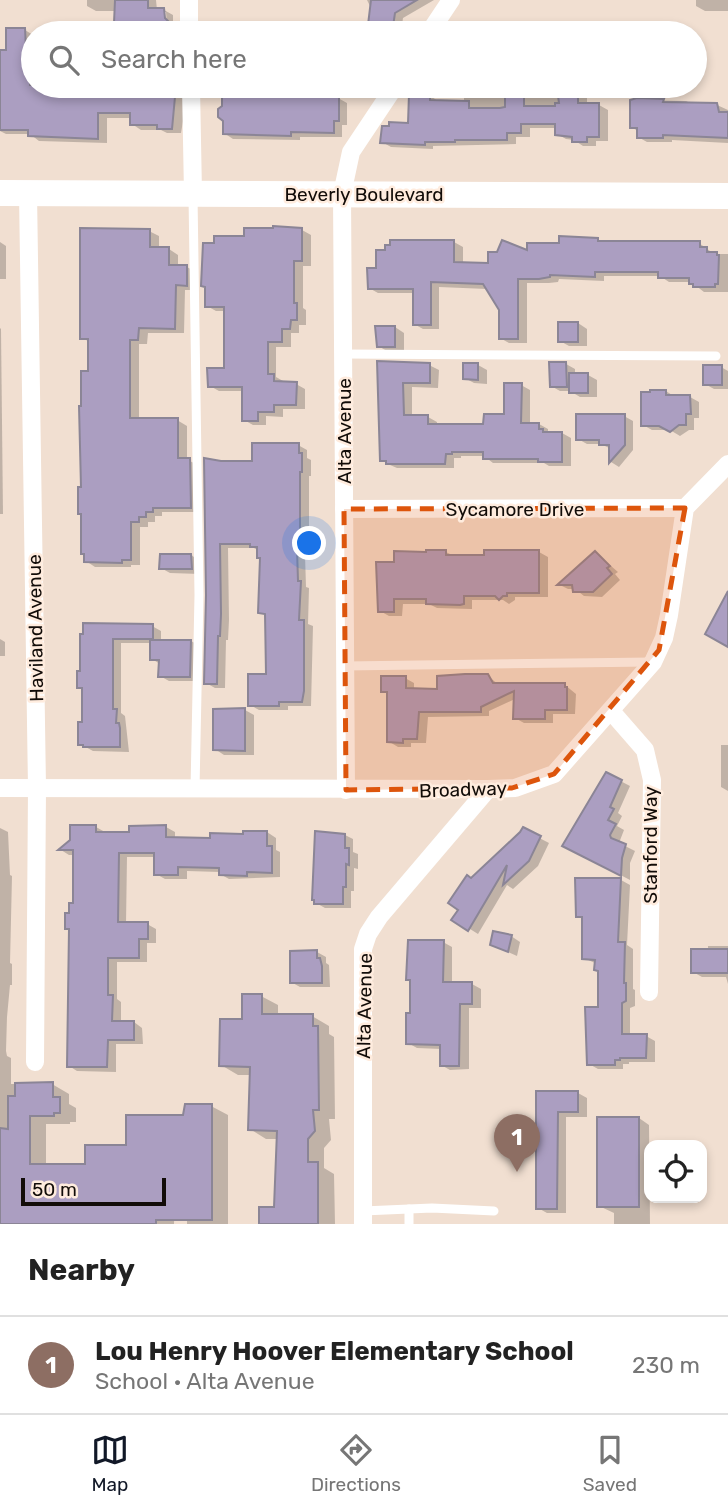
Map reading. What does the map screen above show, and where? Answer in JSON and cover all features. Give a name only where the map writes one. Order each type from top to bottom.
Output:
[{"type":"street","points":[[189,0],[189,21]]},
{"type":"street","points":[[437,21],[450,0]]},
{"type":"street","points":[[191,98],[193,194]]},
{"type":"street","name":"Alta Avenue","points":[[346,790],[342,194],[351,152],[387,98]]},
{"type":"street","name":"Beverly Boulevard","points":[[0,193],[728,196]]},
{"type":"street","name":"Haviland Avenue","points":[[28,193],[37,788],[34,1062]]},
{"type":"street","points":[[685,508],[728,464]]},
{"type":"street","name":"Broadway","points":[[0,788],[488,789],[515,788],[554,774],[653,662],[664,638],[669,615],[685,508]]},
{"type":"street","name":"Sycamore Drive","points":[[344,509],[685,508]]},
{"type":"street","name":"Stanford Way","points":[[611,711],[645,750],[652,780],[649,992]]},
{"type":"street","name":"Alta Avenue","points":[[363,1217],[365,941],[379,917],[488,789]]},
{"type":"lane","points":[[193,194],[200,595],[195,789]]},
{"type":"lane","points":[[343,354],[716,356]]},
{"type":"lane","points":[[345,666],[653,662]]},
{"type":"lane","points":[[363,1217],[409,1209],[494,1211]]},
{"type":"lane","points":[[408,1224],[409,1209]]},
{"type":"highlighted area","points":[[685,508],[659,650],[554,774],[512,788],[346,790],[344,509]]},
{"type":"building","points":[[115,0],[148,0],[148,8],[164,8],[168,21],[114,21]]},
{"type":"building","points":[[371,0],[417,0],[395,13],[394,21],[368,21]]},
{"type":"building","points":[[6,28],[21,28],[21,98],[175,98],[172,129],[157,129],[157,125],[130,125],[130,113],[98,113],[98,139],[28,136],[28,130],[0,130],[0,50],[6,50]]},
{"type":"building","points":[[222,98],[339,98],[339,121],[334,121],[334,133],[291,132],[291,136],[223,134],[223,121],[218,117],[218,109],[222,106]]},
{"type":"building","points":[[409,98],[469,101],[469,108],[505,107],[505,98],[524,98],[524,106],[555,106],[555,103],[559,103],[558,98],[578,98],[578,103],[599,103],[599,137],[587,137],[587,142],[572,142],[572,137],[555,135],[555,124],[521,124],[521,133],[507,133],[507,140],[455,140],[425,142],[425,145],[380,143],[382,126],[389,126],[389,122],[408,123]]},
{"type":"building","points":[[664,99],[663,102],[717,103],[719,112],[728,112],[728,138],[663,135],[663,138],[637,138],[637,128],[630,128],[630,100]]},
{"type":"building","points":[[80,228],[150,229],[150,247],[169,247],[169,265],[187,265],[187,286],[176,285],[175,329],[139,328],[138,340],[130,340],[130,418],[178,418],[178,458],[190,458],[191,508],[153,508],[153,512],[146,512],[146,517],[139,517],[139,522],[131,522],[131,560],[122,560],[122,563],[84,562],[84,554],[81,554],[81,514],[78,514],[78,487],[81,487],[79,406],[81,371],[88,371],[88,339],[80,339]]},
{"type":"building","points":[[244,228],[302,228],[302,261],[294,261],[294,303],[297,303],[297,320],[291,320],[290,329],[282,329],[282,342],[268,342],[268,374],[274,374],[274,381],[297,382],[296,405],[274,405],[274,412],[258,412],[258,421],[242,421],[242,387],[208,387],[207,368],[224,368],[224,307],[205,307],[205,287],[201,286],[203,243],[214,243],[214,236],[244,236]]},
{"type":"building","points":[[559,236],[598,238],[598,241],[700,241],[700,247],[707,247],[707,252],[717,252],[719,255],[718,284],[715,284],[715,287],[693,287],[693,284],[689,284],[689,278],[658,278],[658,272],[595,272],[595,277],[550,275],[539,279],[518,279],[518,339],[499,339],[499,310],[483,284],[431,282],[431,325],[413,325],[413,289],[368,289],[367,268],[376,268],[376,250],[385,250],[385,245],[390,245],[390,240],[454,240],[454,262],[488,263],[488,252],[497,252],[502,240],[527,250],[527,243],[559,243]]},
{"type":"building","points":[[558,322],[578,322],[578,342],[558,342]]},
{"type":"building","points":[[375,326],[395,326],[395,347],[377,347]]},
{"type":"building","points":[[377,361],[430,363],[430,383],[403,383],[404,415],[428,415],[428,424],[483,424],[484,414],[504,414],[504,383],[522,383],[521,423],[539,423],[539,429],[543,429],[543,432],[562,432],[562,462],[483,459],[483,452],[452,452],[446,454],[445,464],[386,464],[386,461],[380,461]]},
{"type":"building","points":[[549,362],[566,362],[567,387],[550,387]]},
{"type":"building","points":[[463,363],[478,363],[478,380],[463,379]]},
{"type":"building","points":[[703,365],[722,365],[722,385],[703,385]]},
{"type":"building","points":[[569,373],[588,373],[588,393],[569,393]]},
{"type":"building","points":[[666,390],[666,395],[690,395],[691,414],[686,414],[686,425],[679,425],[670,432],[659,426],[641,426],[641,392]]},
{"type":"building","points":[[576,414],[625,414],[625,445],[609,463],[609,445],[599,445],[599,440],[576,440]]},
{"type":"building","points":[[252,443],[299,443],[299,453],[302,453],[300,549],[297,549],[298,581],[301,581],[299,620],[304,620],[304,691],[302,702],[279,702],[279,706],[248,706],[248,674],[266,674],[265,614],[258,613],[260,558],[257,558],[257,547],[250,547],[250,544],[220,544],[221,614],[217,684],[204,684],[204,458],[252,461]]},
{"type":"building","points":[[446,550],[446,555],[484,555],[484,550],[539,550],[539,593],[507,593],[507,596],[499,600],[495,596],[464,596],[464,604],[460,605],[426,604],[426,599],[394,599],[394,612],[378,612],[376,562],[394,562],[394,551]]},
{"type":"building","points":[[595,551],[610,566],[607,568],[612,574],[593,592],[573,592],[572,585],[557,585]]},
{"type":"building","points":[[160,554],[191,554],[192,569],[159,569]]},
{"type":"building","points":[[728,591],[728,647],[705,634]]},
{"type":"building","points":[[83,623],[153,624],[153,639],[113,639],[113,709],[117,709],[120,747],[78,745],[78,722],[82,722],[82,688],[77,688],[77,671],[80,671],[80,634],[83,634]]},
{"type":"building","points":[[150,640],[191,640],[190,677],[158,677],[159,660],[150,660]]},
{"type":"building","points":[[488,674],[493,683],[565,683],[567,710],[545,710],[545,719],[513,719],[514,691],[481,707],[481,712],[419,712],[417,739],[403,739],[403,743],[387,742],[387,692],[381,692],[381,676],[406,676],[406,688],[437,689],[437,676]]},
{"type":"building","points":[[245,708],[245,751],[213,750],[213,709]]},
{"type":"building","points":[[606,772],[622,780],[610,807],[614,809],[608,820],[616,824],[611,838],[626,844],[621,876],[562,846]]},
{"type":"building","points":[[70,825],[96,825],[96,832],[129,832],[129,826],[166,825],[166,837],[210,838],[210,833],[243,834],[243,831],[267,831],[267,846],[272,846],[272,873],[247,872],[247,876],[219,875],[219,868],[178,867],[178,875],[154,875],[154,853],[119,853],[118,922],[148,922],[148,939],[139,939],[139,958],[108,958],[108,995],[113,995],[112,1021],[134,1021],[134,1040],[108,1040],[107,1067],[67,1067],[69,929],[65,929],[65,913],[69,913],[69,903],[73,903],[73,850],[58,850],[70,840]]},
{"type":"building","points":[[523,827],[541,836],[529,861],[503,885],[507,865],[468,931],[451,920],[458,910],[448,903],[467,875],[471,878]]},
{"type":"building","points":[[315,831],[345,834],[345,848],[349,848],[349,865],[346,864],[343,904],[314,904],[312,900]]},
{"type":"building","points":[[575,878],[621,878],[618,942],[625,942],[626,983],[626,1001],[622,1003],[622,1034],[647,1034],[646,1058],[620,1058],[615,1060],[615,1065],[587,1065],[585,1007],[598,1007],[598,971],[594,970],[595,960],[582,959],[582,917],[576,917]]},
{"type":"building","points":[[493,931],[512,935],[508,952],[490,945]]},
{"type":"building","points":[[408,940],[444,940],[443,982],[472,982],[472,1004],[460,1004],[459,1066],[440,1066],[440,1045],[406,1044],[406,1013],[410,1013],[410,980],[406,980]]},
{"type":"building","points":[[691,949],[728,949],[728,973],[691,973]]},
{"type":"building","points":[[317,950],[317,958],[320,958],[322,966],[322,983],[290,983],[290,951]]},
{"type":"building","points":[[242,994],[262,994],[262,1014],[313,1014],[313,1026],[318,1026],[319,1110],[313,1110],[315,1131],[308,1139],[308,1162],[318,1162],[318,1224],[259,1224],[259,1207],[274,1207],[277,1131],[248,1130],[250,1067],[219,1066],[220,1019],[242,1019]]},
{"type":"building","points":[[53,1082],[53,1097],[60,1097],[60,1113],[54,1113],[54,1116],[30,1116],[30,1164],[85,1164],[85,1145],[126,1145],[126,1115],[183,1115],[185,1104],[212,1104],[212,1220],[156,1220],[156,1224],[0,1224],[0,1128],[8,1129],[8,1096],[15,1096],[15,1083]]},
{"type":"building","points":[[536,1091],[578,1091],[578,1112],[558,1112],[557,1209],[536,1209]]},
{"type":"building","points":[[597,1117],[639,1117],[639,1207],[597,1207]]},
{"type":"place","name":"Lou Henry Hoover Elementary School","points":[[517,1172]]}]
